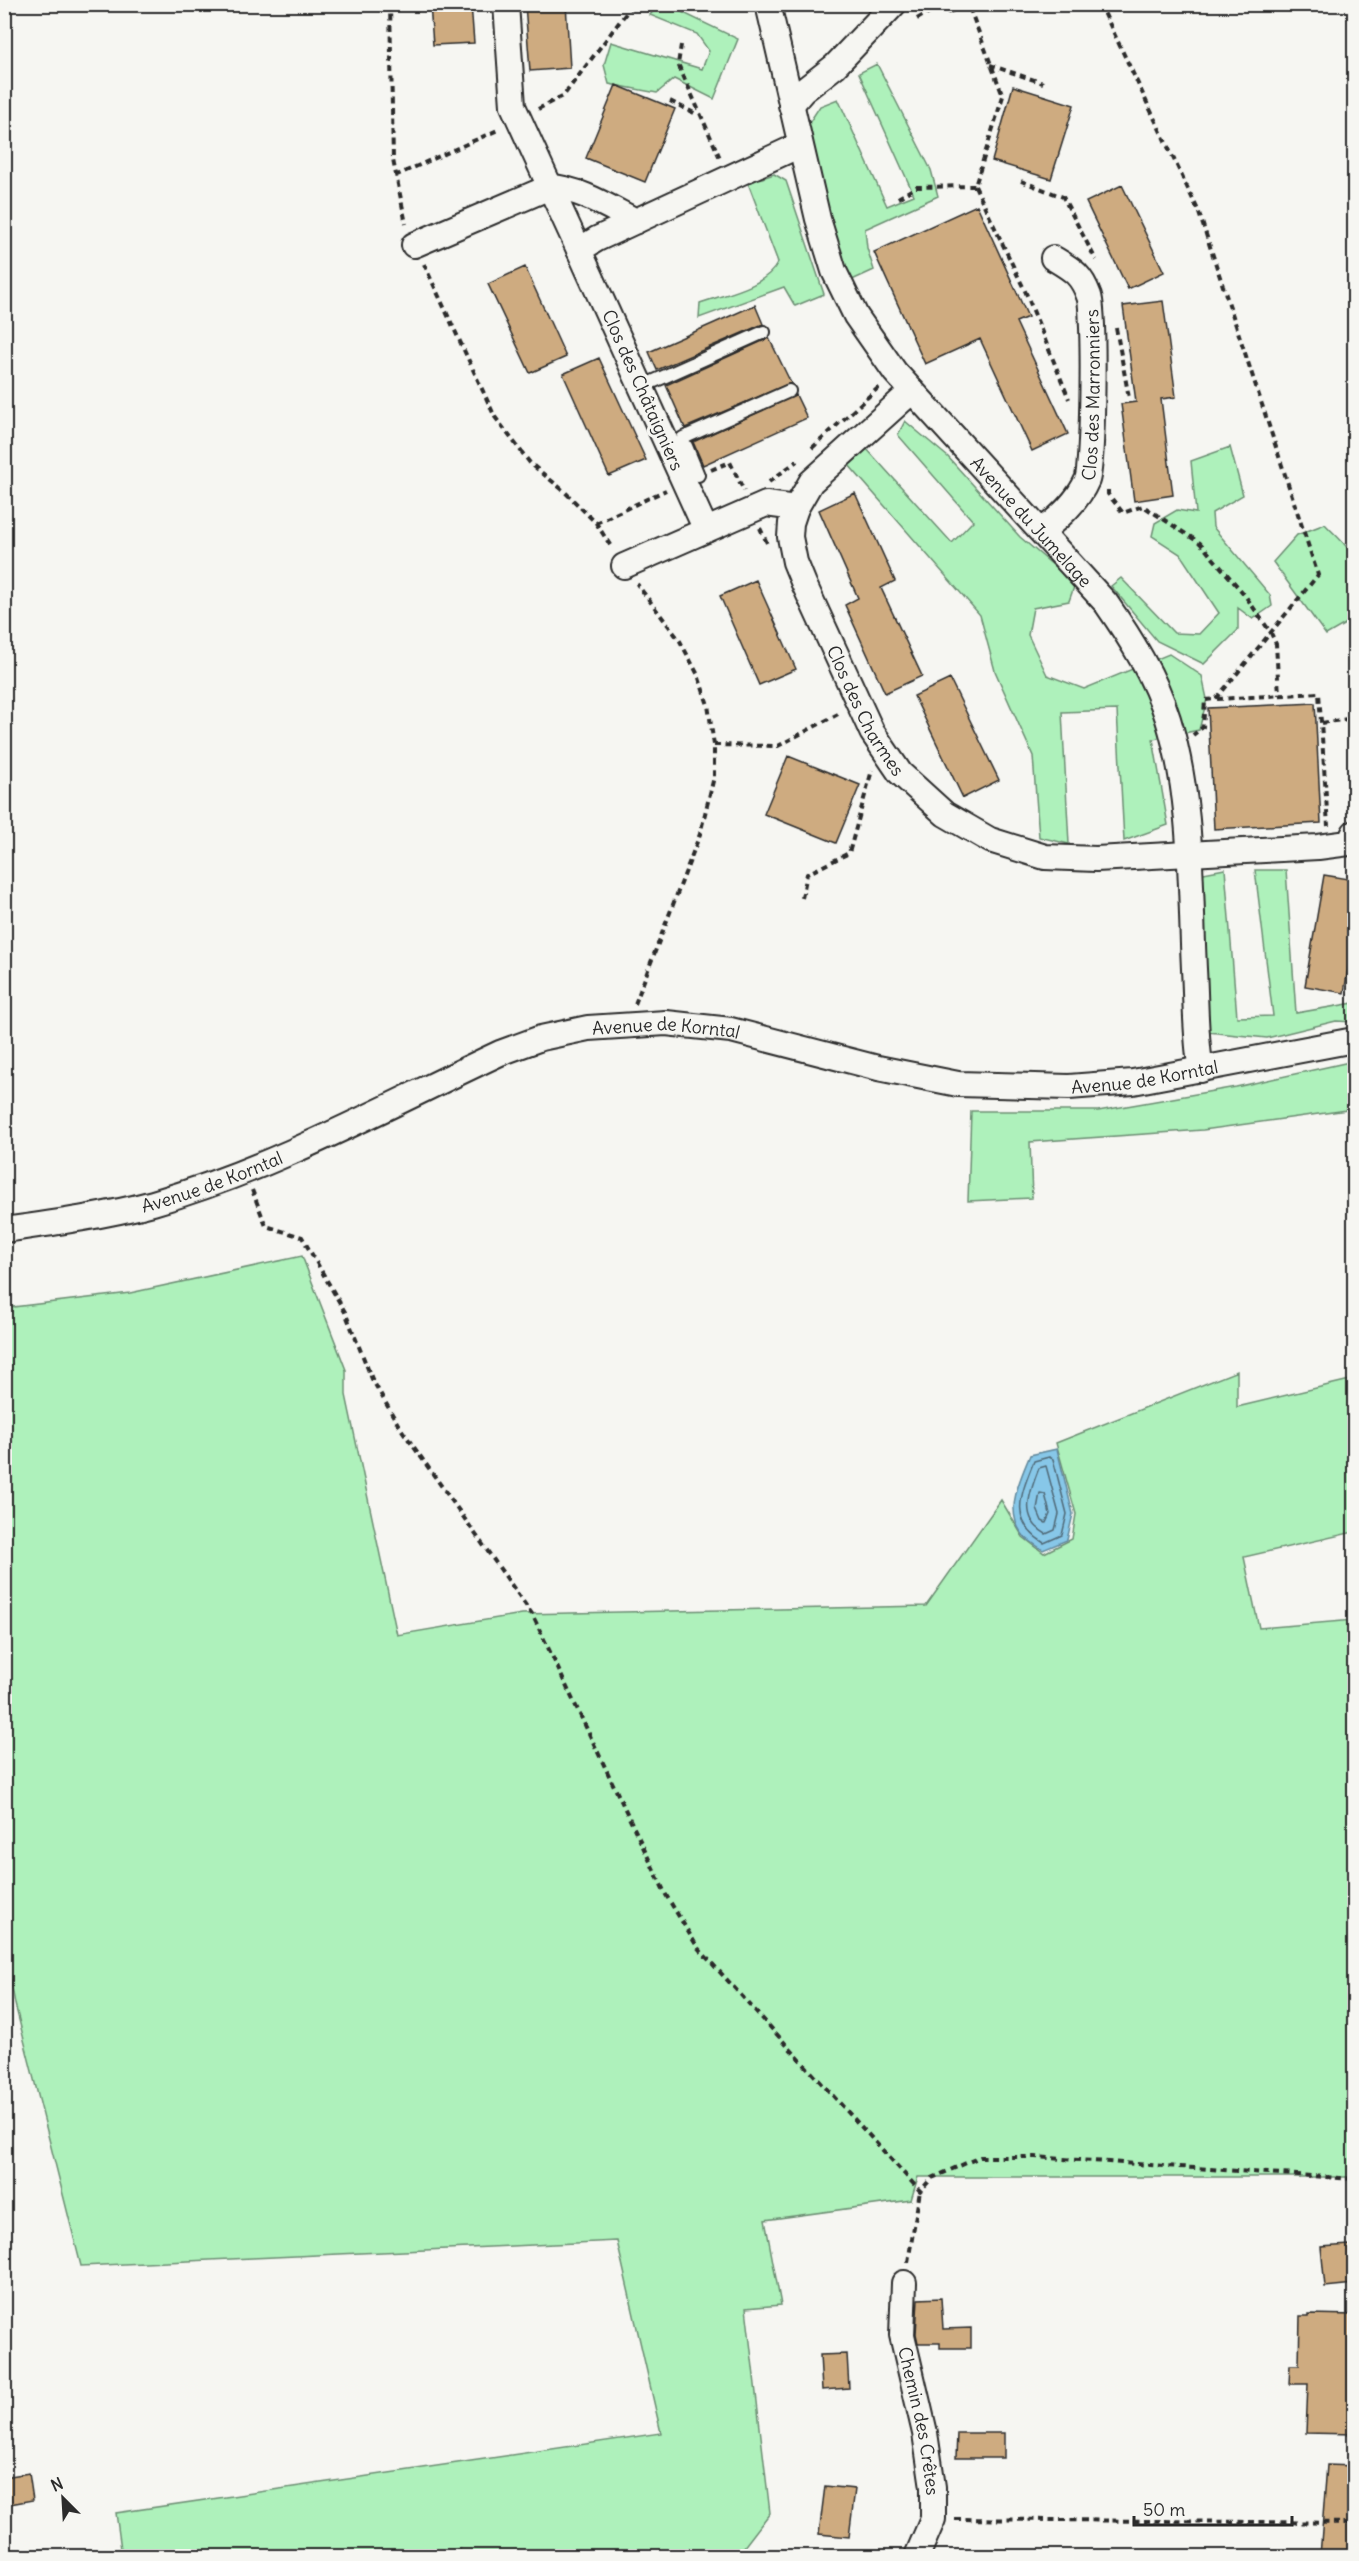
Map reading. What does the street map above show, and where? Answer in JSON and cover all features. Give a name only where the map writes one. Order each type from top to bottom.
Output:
[{"type":"street","name":"Clos des Châtaigniers","points":[[506,4],[513,106],[641,387],[691,478],[706,530]]},
{"type":"street","name":"Avenue du Jumelage","points":[[768,4],[818,219],[834,271],[856,316],[895,372],[1106,603],[1131,638],[1157,690],[1168,719],[1180,765],[1187,815],[1201,1070]]},
{"type":"street","points":[[791,105],[803,91],[835,66],[894,4]]},
{"type":"street","points":[[579,250],[800,145]]},
{"type":"street","points":[[414,245],[550,188],[559,188],[591,199],[636,221]]},
{"type":"street","name":"Clos des Marronniers","points":[[1042,531],[1063,514],[1081,492],[1088,477],[1091,452],[1092,308],[1078,273],[1053,258]]},
{"type":"street","name":"Clos des Charmes","points":[[912,391],[811,482],[796,508],[791,523],[790,537],[795,562],[872,732],[900,773],[945,814],[990,840],[1046,857],[1096,859],[1349,843],[1354,833]]},
{"type":"street","points":[[624,566],[766,504],[796,508]]},
{"type":"street","name":"Avenue de Korntal","points":[[4,1230],[54,1223],[152,1203],[244,1171],[500,1053],[541,1038],[569,1032],[627,1024],[666,1023],[731,1030],[878,1068],[958,1084],[1069,1087],[1133,1082],[1354,1040]]},
{"type":"street","name":"Chemin des Crêtes","points":[[904,2283],[902,2335],[926,2433],[933,2487],[933,2519],[917,2556]]},
{"type":"lane","points":[[641,387],[764,332]]},
{"type":"lane","points":[[691,478],[683,438],[789,391]]},
{"type":"path","points":[[390,4],[393,160],[403,215],[414,245],[495,417],[530,463],[564,491],[596,523],[624,566],[680,641],[708,705],[714,745],[714,777],[700,834],[677,900],[627,1024]]},
{"type":"path","points":[[917,19],[943,4],[947,13],[968,4],[1003,96],[975,186],[1026,293],[1070,403],[1091,407]]},
{"type":"path","points":[[1100,4],[1198,210],[1318,575],[1216,699]]},
{"type":"path","points":[[681,45],[678,64],[699,115],[729,177]]},
{"type":"path","points":[[989,64],[1043,82]]},
{"type":"path","points":[[670,101],[699,115]]},
{"type":"path","points":[[1020,181],[1063,197],[1099,267]]},
{"type":"path","points":[[898,198],[916,187],[975,186]]},
{"type":"path","points":[[1115,324],[1129,398]]},
{"type":"path","points":[[812,448],[895,372]]},
{"type":"path","points":[[766,484],[803,456]]},
{"type":"path","points":[[596,523],[730,462],[771,551]]},
{"type":"path","points":[[1108,481],[1108,494],[1123,513],[1143,506],[1200,543],[1244,594],[1276,644],[1279,695]]},
{"type":"path","points":[[1176,750],[1203,727],[1205,700],[1319,693],[1329,837]]},
{"type":"path","points":[[714,745],[778,746],[844,711]]},
{"type":"path","points":[[1322,723],[1354,718]]},
{"type":"path","points":[[802,898],[807,874],[849,853],[873,771],[868,761]]},
{"type":"path","points":[[244,1171],[266,1226],[302,1237],[345,1312],[372,1379],[399,1426],[532,1614],[666,1895],[698,1948],[920,2191]]},
{"type":"path","points":[[904,2283],[920,2191],[932,2178],[980,2157],[1035,2157],[1354,2179]]},
{"type":"path","points":[[933,2519],[1354,2523]]},
{"type":"green space","points":[[658,5],[667,5],[738,39],[714,99],[674,79],[657,93],[609,84],[604,65],[611,42],[702,69],[709,51],[697,34],[650,15]]},
{"type":"green space","points":[[877,64],[931,170],[938,196],[865,229],[867,248],[874,270],[850,281],[819,183],[809,123],[820,106],[838,99],[887,206],[914,195],[859,73]]},
{"type":"green space","points":[[774,174],[786,181],[824,294],[795,306],[784,287],[699,318],[700,303],[755,284],[772,271],[778,262],[748,183]]},
{"type":"green space","points":[[905,421],[948,457],[1020,537],[1075,584],[1069,601],[1033,608],[1028,635],[1047,675],[1084,689],[1169,654],[1202,676],[1207,699],[1199,730],[1153,739],[1168,825],[1124,841],[1117,710],[1062,712],[1069,844],[1039,837],[1033,756],[995,671],[980,615],[848,464],[866,448],[952,543],[973,521],[898,435]]},
{"type":"green space","points":[[1230,447],[1243,495],[1212,513],[1213,527],[1270,595],[1272,606],[1253,619],[1238,608],[1238,630],[1204,664],[1157,641],[1111,586],[1121,578],[1174,633],[1199,634],[1219,613],[1180,554],[1152,536],[1155,523],[1177,510],[1196,513],[1191,461]]},
{"type":"green space","points":[[1325,524],[1348,549],[1354,565],[1356,584],[1352,620],[1326,635],[1273,562],[1297,535]]},
{"type":"green space","points":[[1225,869],[1237,1017],[1273,1016],[1255,870],[1286,870],[1296,1013],[1354,1003],[1354,1022],[1336,1021],[1267,1038],[1208,1032],[1198,874]]},
{"type":"green space","points":[[1354,1061],[1354,1109],[1203,1130],[1030,1142],[1032,1198],[968,1201],[971,1111],[1098,1111],[1236,1087]]},
{"type":"green space","points":[[302,1256],[346,1370],[346,1395],[397,1635],[522,1614],[926,1606],[1001,1500],[1023,1537],[1044,1553],[1072,1539],[1076,1514],[1056,1443],[1237,1371],[1237,1407],[1354,1379],[1354,1532],[1244,1557],[1259,1628],[1354,1620],[1354,2177],[918,2177],[911,2200],[765,2220],[781,2305],[746,2308],[770,2513],[737,2556],[461,2556],[460,2549],[393,2556],[122,2556],[116,2513],[661,2433],[617,2241],[81,2266],[15,2004],[5,1950],[5,1308],[130,1293]]},
{"type":"water","points":[[1057,1449],[1073,1514],[1067,1540],[1043,1550],[1026,1538],[1018,1527],[1015,1517],[1015,1496],[1030,1455]]},
{"type":"building","points":[[430,4],[471,4],[474,43],[433,45]]},
{"type":"building","points":[[525,4],[566,4],[570,68],[530,71]]},
{"type":"building","points":[[616,85],[675,109],[645,182],[586,158]]},
{"type":"building","points":[[1013,86],[1074,105],[1051,179],[992,161]]},
{"type":"building","points":[[1122,185],[1164,272],[1128,289],[1086,202]]},
{"type":"building","points":[[977,205],[1028,317],[1016,322],[1068,434],[1032,451],[980,339],[925,364],[874,252]]},
{"type":"building","points":[[525,267],[566,357],[530,373],[488,284]]},
{"type":"building","points":[[1163,301],[1176,397],[1161,399],[1173,495],[1134,501],[1121,404],[1136,402],[1123,306]]},
{"type":"building","points":[[755,305],[763,324],[657,370],[649,352]]},
{"type":"building","points":[[769,338],[791,383],[685,428],[666,385]]},
{"type":"building","points":[[599,358],[646,460],[609,476],[563,374]]},
{"type":"building","points":[[796,395],[807,418],[703,465],[693,442]]},
{"type":"building","points":[[855,493],[895,581],[881,588],[922,676],[885,693],[845,605],[858,598],[819,510]]},
{"type":"building","points":[[756,580],[796,669],[759,685],[720,596]]},
{"type":"building","points":[[950,679],[999,780],[963,798],[914,696]]},
{"type":"building","points":[[1315,703],[1321,823],[1214,829],[1208,708]]},
{"type":"building","points":[[788,756],[860,785],[836,843],[764,814]]},
{"type":"building","points":[[1324,875],[1354,880],[1354,932],[1344,993],[1305,986]]},
{"type":"building","points":[[1350,2245],[1354,2284],[1325,2287],[1321,2247]]},
{"type":"building","points":[[941,2298],[943,2329],[971,2328],[971,2348],[940,2348],[940,2343],[918,2343],[916,2334],[918,2299]]},
{"type":"building","points":[[1309,2314],[1354,2315],[1354,2434],[1306,2433],[1308,2384],[1289,2384],[1290,2365],[1299,2365],[1300,2316],[1309,2316]]},
{"type":"building","points":[[847,2354],[849,2388],[822,2390],[820,2355]]},
{"type":"building","points":[[957,2433],[1004,2433],[1004,2458],[956,2458]]},
{"type":"building","points":[[1327,2465],[1354,2466],[1354,2556],[1320,2556]]},
{"type":"building","points":[[29,2473],[33,2500],[4,2505],[4,2477]]},
{"type":"building","points":[[825,2486],[855,2489],[849,2537],[819,2534]]}]
